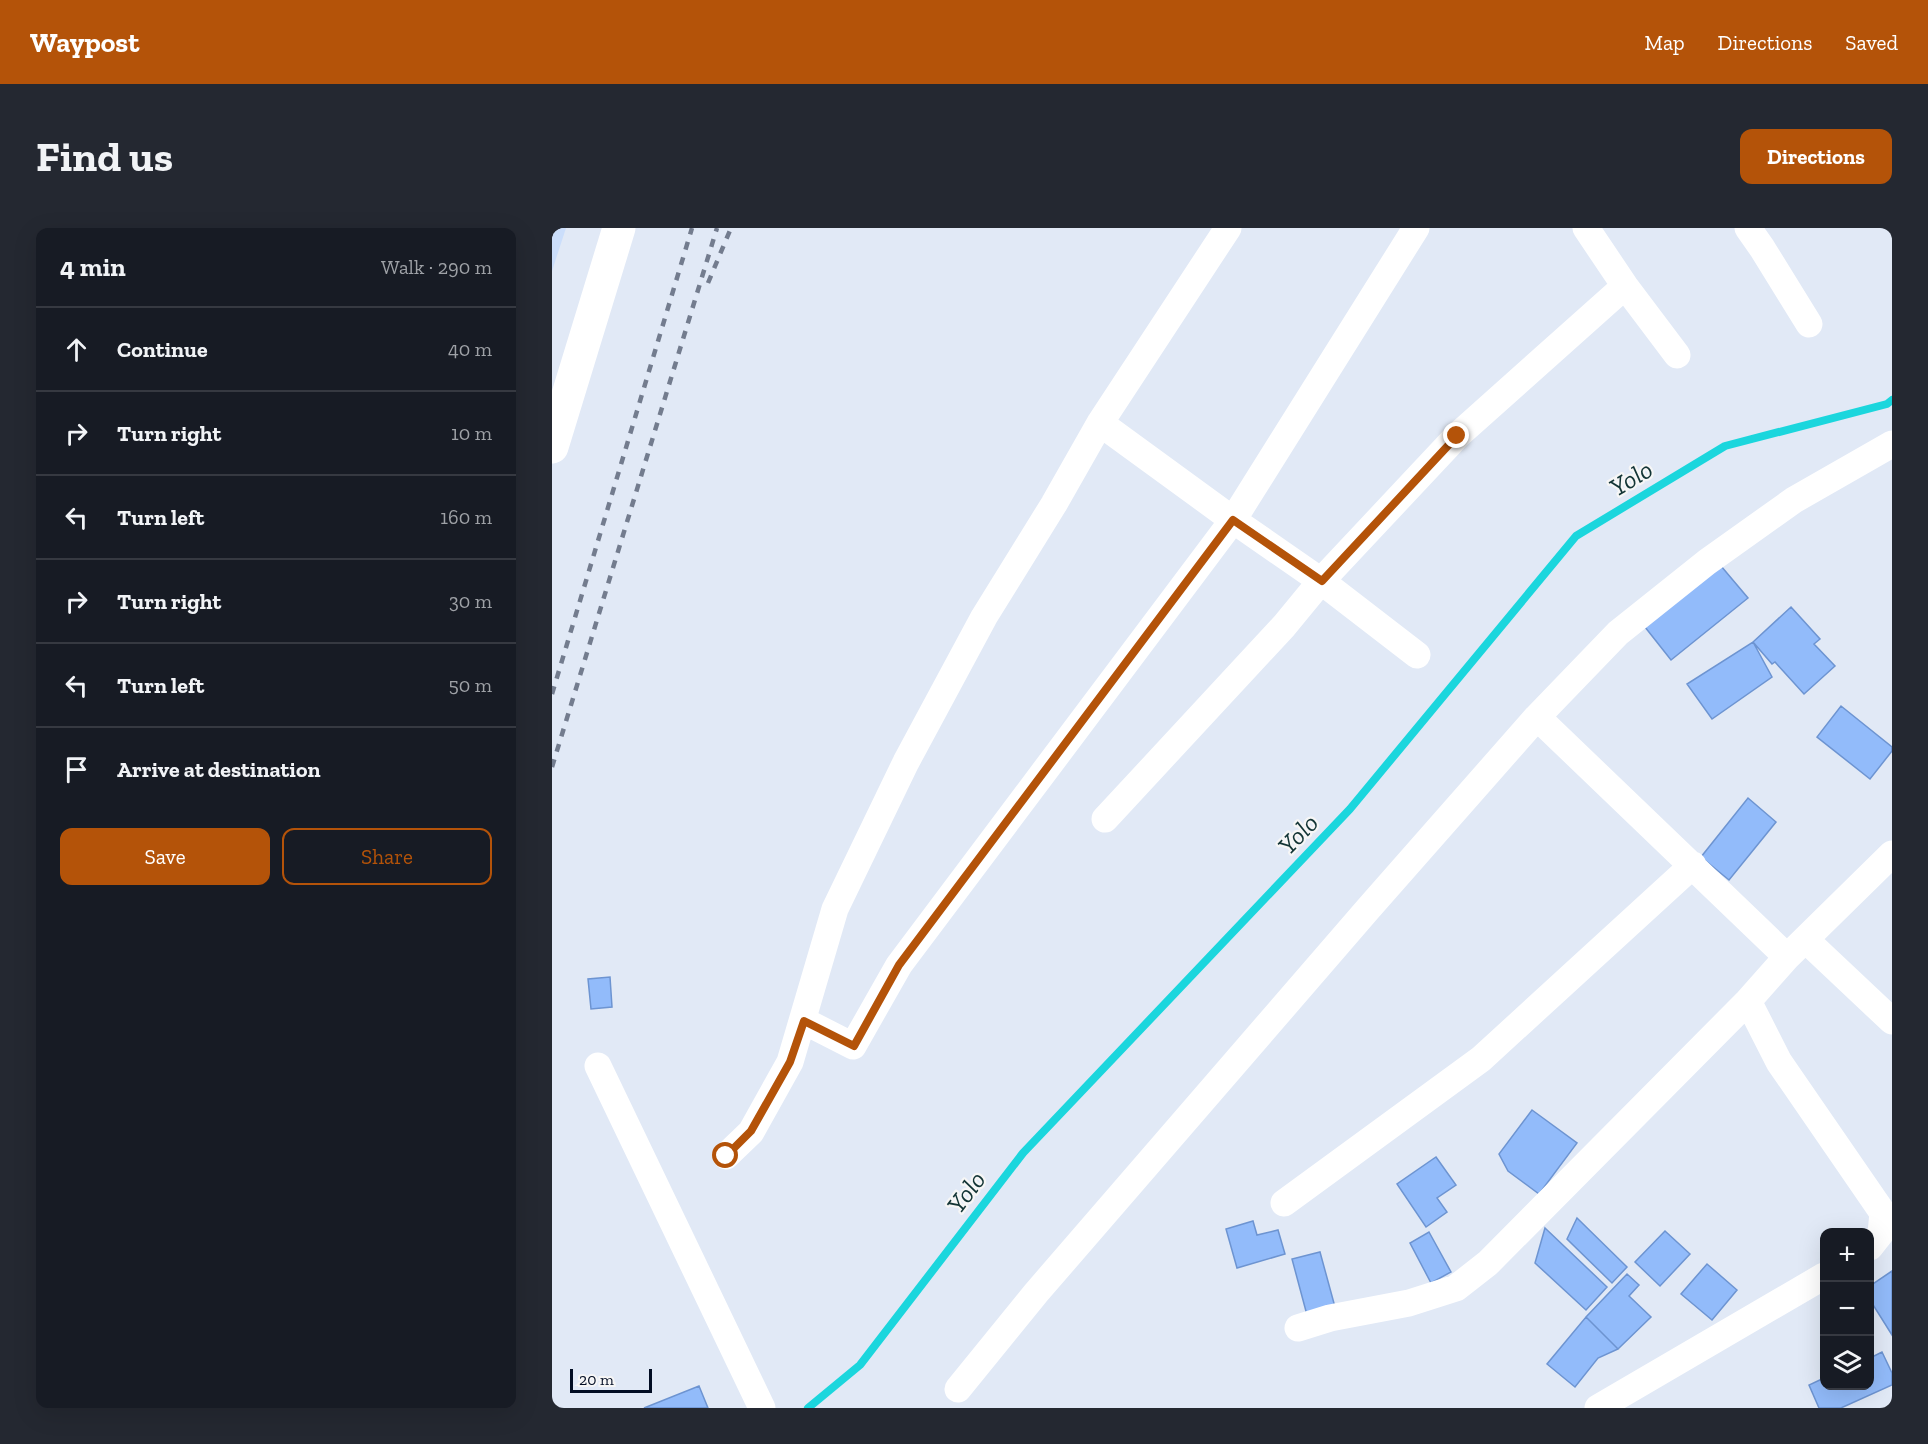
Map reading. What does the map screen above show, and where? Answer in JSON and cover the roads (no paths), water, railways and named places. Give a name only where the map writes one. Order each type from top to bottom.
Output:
[{"type":"main road","points":[[552,447],[619,228]]},
{"type":"street","points":[[726,1156],[751,1131],[790,1062],[804,1021],[835,909],[906,762],[984,617],[1054,504],[1100,423],[1228,228]]},
{"type":"street","points":[[804,1021],[854,1046],[899,965],[1233,520],[1416,228]]},
{"type":"street","points":[[1586,228],[1625,286],[1677,356]]},
{"type":"street","points":[[1748,228],[1809,324]]},
{"type":"street","points":[[1105,819],[1457,436],[1625,286]]},
{"type":"street","points":[[1100,423],[1233,520],[1322,581],[1417,655]]},
{"type":"street","points":[[958,1389],[1036,1293],[1537,717],[1618,633],[1707,562],[1794,500],[1892,444]]},
{"type":"street","points":[[1537,717],[1693,865],[1796,949],[1892,1021]]},
{"type":"street","points":[[1298,1328],[1330,1318],[1409,1303],[1456,1288],[1488,1263],[1892,854]]},
{"type":"street","points":[[1284,1203],[1481,1059],[1693,865]]},
{"type":"street","points":[[1748,1001],[1779,1062],[1883,1213],[1881,1239]]},
{"type":"street","points":[[598,1066],[762,1408]]},
{"type":"street","points":[[1598,1408],[1820,1278]]},
{"type":"waterway","name":"Yolo","points":[[808,1408],[860,1365],[1023,1153],[1350,809],[1576,536],[1725,446],[1887,404],[1892,400]]},
{"type":"railway","points":[[552,694],[692,228]]},
{"type":"railway","points":[[552,767],[717,228]]},
{"type":"railway","points":[[708,283],[731,228]]}]
